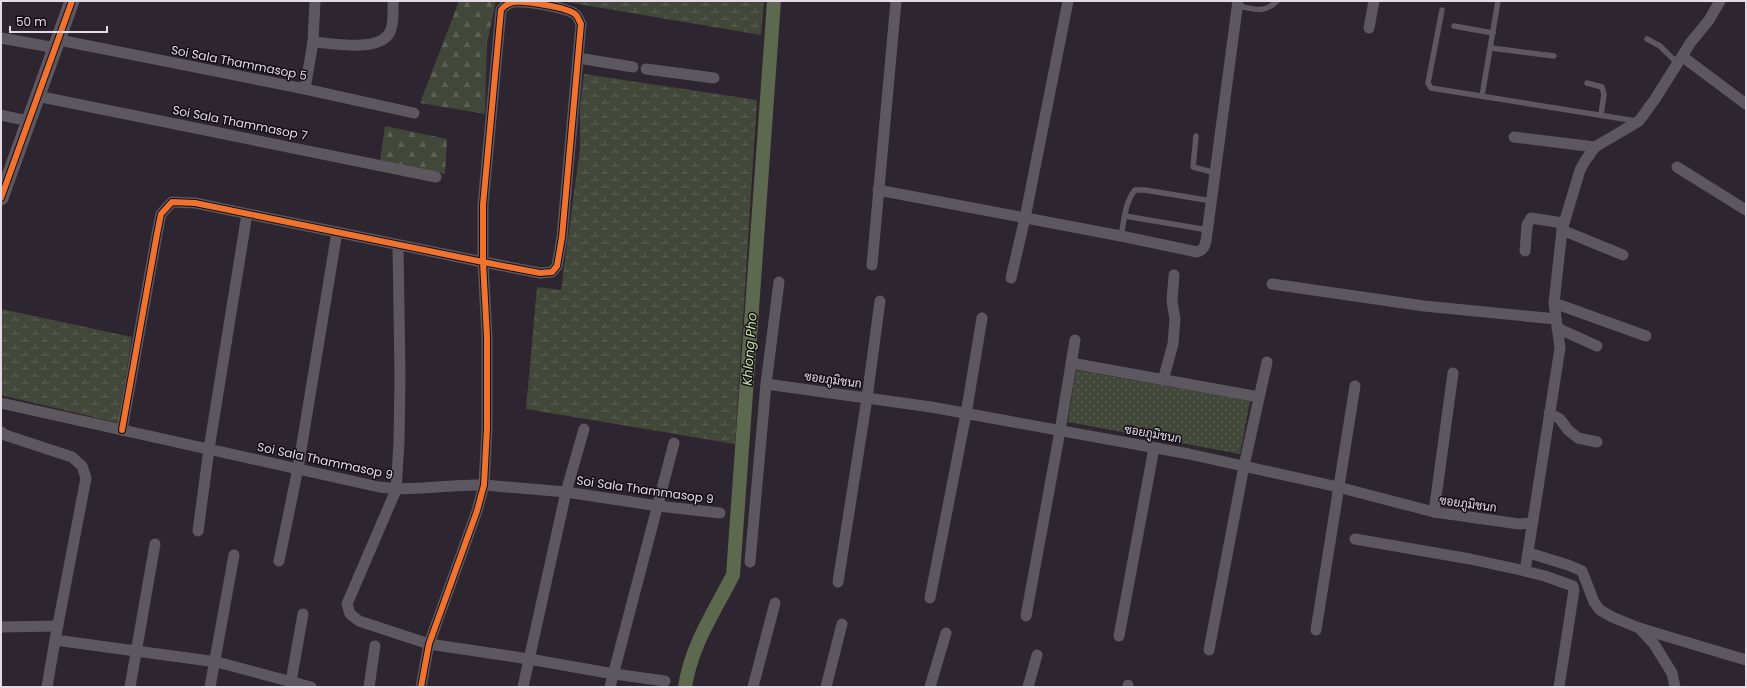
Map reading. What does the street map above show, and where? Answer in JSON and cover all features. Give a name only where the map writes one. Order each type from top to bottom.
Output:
[{"type":"street","points":[[1,198],[37,96],[58,44],[72,1]]},
{"type":"street","points":[[305,89],[313,42],[315,1]]},
{"type":"street","points":[[313,42],[361,45],[372,44],[384,40],[392,30],[393,1]]},
{"type":"street","points":[[872,265],[896,1]]},
{"type":"street","points":[[1011,278],[1025,218],[1068,1]]},
{"type":"street","points":[[1369,28],[1374,1]]},
{"type":"street","points":[[1525,571],[1560,348],[1554,303],[1562,227],[1580,170],[1595,148],[1638,121],[1681,61],[1691,42],[1709,20],[1720,1]]},
{"type":"street","points":[[122,430],[161,214],[172,202],[195,203],[483,262],[540,273],[552,272],[557,266],[562,237],[581,24],[576,14],[555,6],[514,2],[505,5],[500,10],[484,198],[483,262],[487,421],[484,485],[477,511],[429,644],[421,687]]},
{"type":"street","points":[[878,190],[1121,236],[1197,252],[1204,248],[1208,230],[1238,3]]},
{"type":"street","name":"Soi Sala Thammasop 5","points":[[1,38],[58,44],[305,89],[414,113]]},
{"type":"street","points":[[578,58],[633,67]]},
{"type":"street","points":[[1681,61],[1746,104]]},
{"type":"street","points":[[646,69],[714,78]]},
{"type":"street","name":"Soi Sala Thammasop 7","points":[[37,96],[436,177]]},
{"type":"street","points":[[1,115],[28,121]]},
{"type":"street","points":[[1514,137],[1595,148]]},
{"type":"street","points":[[1677,167],[1746,210]]},
{"type":"street","points":[[198,531],[209,449],[247,214]]},
{"type":"street","points":[[1526,251],[1527,224],[1531,218],[1562,227],[1623,255]]},
{"type":"street","points":[[279,561],[298,468],[337,232]]},
{"type":"street","points":[[398,245],[400,376],[399,442],[396,490],[347,604],[350,614],[359,621],[429,644],[614,674],[665,680]]},
{"type":"street","points":[[1163,380],[1173,344],[1174,319],[1172,302],[1174,275]]},
{"type":"street","points":[[750,562],[766,384],[779,282]]},
{"type":"street","points":[[1272,284],[1557,324],[1597,346]]},
{"type":"street","points":[[838,582],[867,398],[880,301]]},
{"type":"street","points":[[1554,303],[1646,336]]},
{"type":"street","points":[[930,598],[966,414],[982,318]]},
{"type":"street","points":[[1026,616],[1075,340]]},
{"type":"street","points":[[1209,650],[1244,466],[1267,362]]},
{"type":"street","points":[[1071,363],[1259,397]]},
{"type":"street","points":[[1434,512],[1453,373]]},
{"type":"street","name":"ซอยภูมิชนก","points":[[766,384],[966,414],[1154,448],[1338,487],[1434,512],[1519,524],[1532,522]]},
{"type":"street","points":[[1316,630],[1355,386]]},
{"type":"street","name":"Soi Sala Thammasop 9","points":[[1,403],[298,468],[379,488],[396,490],[484,485],[566,492],[658,506],[720,513]]},
{"type":"street","points":[[1549,413],[1560,419],[1568,430],[1578,438],[1597,442]]},
{"type":"street","points":[[522,687],[566,492],[584,429]]},
{"type":"street","points":[[2,435],[72,456],[82,466],[86,478],[47,687]]},
{"type":"street","points":[[610,687],[674,443]]},
{"type":"street","points":[[1119,636],[1154,448]]},
{"type":"street","points":[[1355,539],[1470,559],[1545,576],[1573,586],[1574,590],[1559,687]]},
{"type":"street","points":[[130,687],[155,544]]},
{"type":"street","points":[[1529,553],[1582,571],[1594,602],[1600,610],[1612,617],[1639,628],[1746,660]]},
{"type":"street","points":[[210,687],[234,555]]},
{"type":"street","points":[[753,687],[775,603]]},
{"type":"street","points":[[291,684],[303,614]]},
{"type":"street","points":[[826,687],[842,624]]},
{"type":"street","points":[[1,627],[58,626]]},
{"type":"street","points":[[1639,628],[1654,644],[1666,661],[1672,673],[1675,687]]},
{"type":"street","points":[[930,687],[946,633]]},
{"type":"street","points":[[56,640],[214,662],[291,684],[310,687]]},
{"type":"street","points":[[369,687],[375,646]]},
{"type":"street","points":[[1028,687],[1038,655]]},
{"type":"lane","points":[[1238,3],[1261,11],[1270,8],[1276,1]]},
{"type":"lane","points":[[1482,96],[1498,1]]},
{"type":"lane","points":[[1442,10],[1429,86],[1439,89],[1638,121]]},
{"type":"lane","points":[[1454,26],[1493,33]]},
{"type":"lane","points":[[1648,40],[1660,46],[1681,61]]},
{"type":"lane","points":[[1490,48],[1554,56]]},
{"type":"lane","points":[[1587,83],[1602,87],[1604,94],[1601,115]]},
{"type":"lane","points":[[1196,136],[1193,167],[1216,173]]},
{"type":"lane","points":[[1121,236],[1131,195],[1135,190],[1145,190],[1212,201]]},
{"type":"lane","points":[[1125,216],[1208,230]]},
{"type":"green space","points":[[459,1],[496,1],[487,44],[485,114],[420,103]]},
{"type":"green space","points":[[560,1],[764,1],[761,35]]},
{"type":"green space","points":[[584,74],[757,100],[735,444],[526,409],[537,287],[561,290],[580,148],[580,106]]},
{"type":"green space","points":[[385,126],[447,139],[445,174],[380,160]]},
{"type":"green space","points":[[1,309],[132,337],[118,423],[1,395]]},
{"type":"green space","points":[[1076,370],[1250,401],[1240,454],[1068,422]]},
{"type":"waterway","name":"Khlong Pho","points":[[685,687],[692,657],[704,630],[733,575],[774,1]]},
{"type":"cycle path","points":[[1,198],[72,1]]},
{"type":"cycle path","points":[[122,430],[161,214],[172,202],[195,203],[483,262],[540,273],[552,272],[557,266],[562,237],[581,24],[576,15],[570,11],[555,7],[519,2],[510,3],[501,10],[483,205],[483,262],[487,337],[487,428],[484,485],[477,511],[429,644],[421,687]]}]
